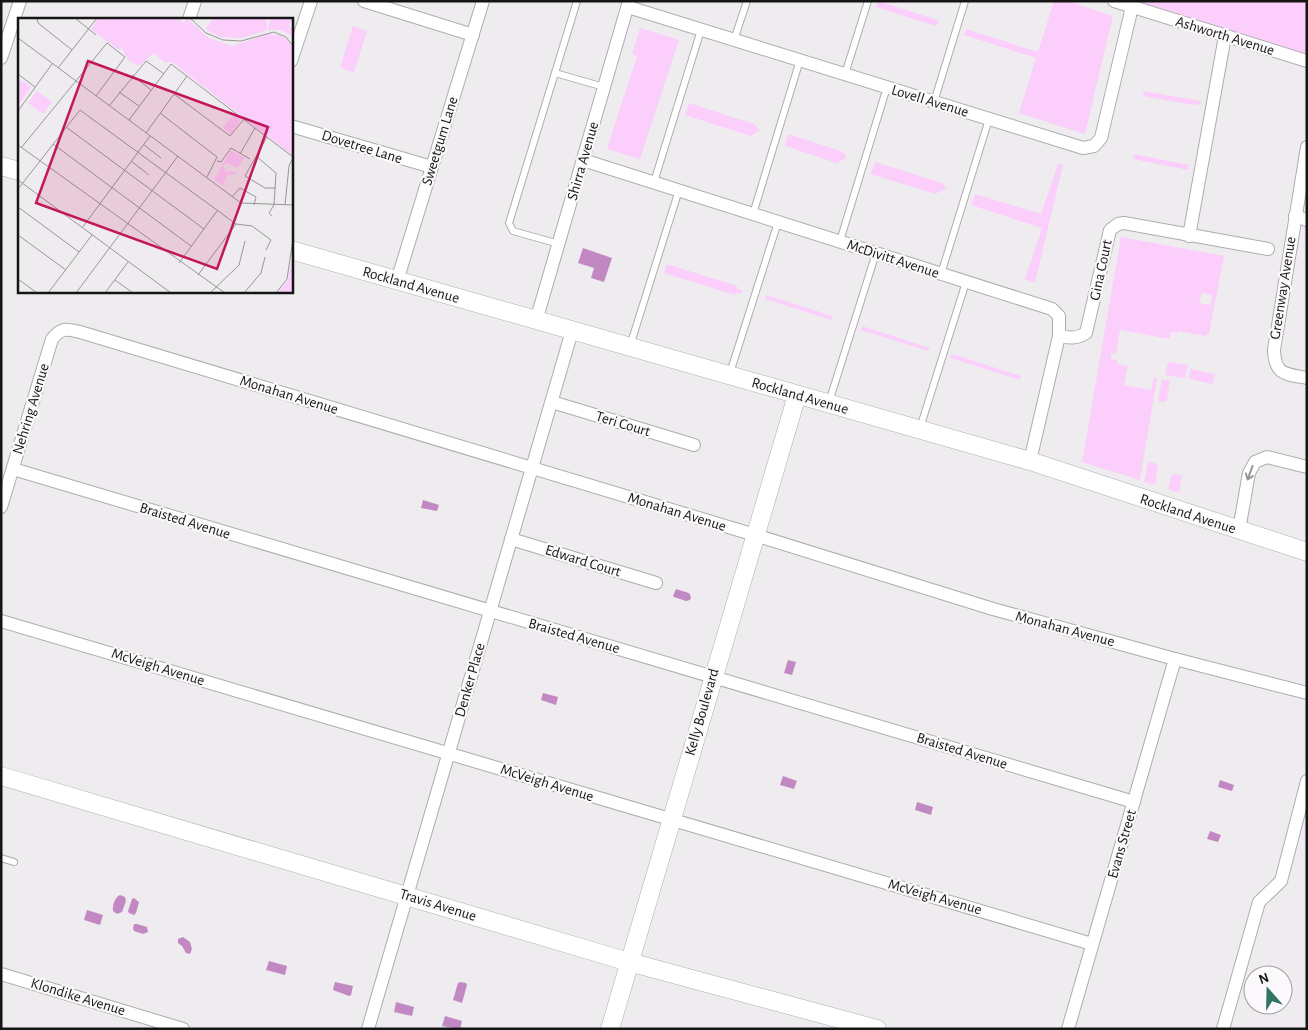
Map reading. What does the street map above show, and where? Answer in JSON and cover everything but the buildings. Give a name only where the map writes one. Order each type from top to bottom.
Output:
[{"type":"street","points":[[1,58],[20,1]]},
{"type":"street","points":[[189,18],[195,1]]},
{"type":"street","points":[[292,58],[311,1]]},
{"type":"street","points":[[364,1],[473,35]]},
{"type":"street","name":"Sweetgum Lane","points":[[397,281],[483,1]]},
{"type":"street","name":"Ashworth Avenue","points":[[1114,1],[1307,62]]},
{"type":"street","name":"Lovell Avenue","points":[[629,4],[701,30],[1083,148],[1094,146],[1102,138],[1132,7]]},
{"type":"street","name":"Shirra Avenue","points":[[536,321],[629,4]]},
{"type":"street","points":[[1189,236],[1225,36]]},
{"type":"street","name":"Dovetree Lane","points":[[292,126],[432,168]]},
{"type":"street","name":"Greenway Avenue","points":[[1307,147],[1301,218],[1274,350],[1276,368],[1282,373],[1307,378]]},
{"type":"street","name":"McDivitt Avenue","points":[[583,160],[1052,308],[1059,316],[1059,336],[1030,461]]},
{"type":"street","points":[[1,166],[18,171]]},
{"type":"street","name":"Gina Court","points":[[1059,336],[1073,338],[1081,337],[1086,333],[1110,230],[1113,226],[1124,223],[1268,249]]},
{"type":"street","name":"Rockland Avenue","points":[[292,250],[1030,461],[1307,552]]},
{"type":"street","name":"Monahan Avenue","points":[[52,339],[58,331],[66,329],[80,332],[755,535],[994,609],[1307,693]]},
{"type":"street","name":"Denker Place","points":[[368,1029],[572,331]]},
{"type":"street","name":"Nehring Avenue","points":[[1,507],[52,339]]},
{"type":"street","name":"Kelly Boulevard","points":[[610,1029],[796,395]]},
{"type":"street","name":"Teri Court","points":[[552,402],[694,445]]},
{"type":"street","points":[[1239,530],[1248,473],[1255,462],[1267,457],[1307,467]]},
{"type":"street","name":"Braisted Avenue","points":[[13,470],[1134,802]]},
{"type":"street","name":"Edward Court","points":[[511,539],[656,583]]},
{"type":"street","name":"McVeigh Avenue","points":[[1,621],[1092,944]]},
{"type":"street","name":"Evans Street","points":[[1068,1029],[1175,659]]},
{"type":"street","name":"Travis Avenue","points":[[1,776],[629,962],[877,1029]]},
{"type":"street","points":[[1223,1029],[1259,902],[1281,881],[1307,781]]},
{"type":"street","name":"Klondike Avenue","points":[[1,974],[184,1029]]},
{"type":"lane","points":[[559,244],[513,230],[509,223],[577,1]]},
{"type":"lane","points":[[734,40],[747,1]]},
{"type":"lane","points":[[845,74],[868,1]]},
{"type":"lane","points":[[934,102],[965,1]]},
{"type":"lane","points":[[654,182],[701,30]]},
{"type":"lane","points":[[753,214],[800,60]]},
{"type":"lane","points":[[555,73],[604,87]]},
{"type":"lane","points":[[840,241],[887,87]]},
{"type":"lane","points":[[941,274],[989,119]]},
{"type":"lane","points":[[629,347],[679,190]]},
{"type":"lane","points":[[730,376],[778,222]]},
{"type":"lane","points":[[828,404],[876,253]]},
{"type":"lane","points":[[920,430],[966,282]]},
{"type":"lane","points":[[1,858],[14,862]]},
{"type":"shaded area","points":[[878,1],[938,20],[937,22],[940,24],[936,26],[876,7]]},
{"type":"shaded area","points":[[1054,1],[1068,1],[1113,16],[1085,134],[1019,113],[1036,58],[964,35],[966,29],[1038,52]]},
{"type":"shaded area","points":[[1139,1],[1307,1],[1307,54]]},
{"type":"shaded area","points":[[353,26],[367,31],[354,72],[340,68]]},
{"type":"shaded area","points":[[640,28],[679,40],[640,159],[607,149],[637,56],[632,54]]},
{"type":"shaded area","points":[[1144,91],[1201,101],[1201,104],[1193,105],[1143,96]]},
{"type":"shaded area","points":[[689,103],[754,124],[760,130],[751,136],[685,115]]},
{"type":"shaded area","points":[[788,134],[843,152],[847,158],[836,163],[785,146]]},
{"type":"shaded area","points":[[1134,154],[1189,165],[1188,170],[1133,159]]},
{"type":"shaded area","points":[[875,162],[942,183],[947,188],[935,194],[871,174]]},
{"type":"shaded area","points":[[1058,164],[1063,165],[1035,283],[1025,279],[1042,228],[971,205],[975,194],[1041,214]]},
{"type":"shaded area","points":[[1121,237],[1224,256],[1209,334],[1206,336],[1178,331],[1177,333],[1171,332],[1170,339],[1120,330],[1116,354],[1111,353],[1111,359],[1117,360],[1117,364],[1128,366],[1124,385],[1151,390],[1154,377],[1157,378],[1140,480],[1082,462]],"holes":[[[1202,293],[1212,295],[1211,305],[1199,303]]]},
{"type":"shaded area","points":[[583,248],[612,258],[604,282],[591,278],[594,268],[578,263]]},
{"type":"shaded area","points":[[667,264],[737,286],[737,289],[742,290],[741,294],[736,292],[735,295],[664,273]]},
{"type":"shaded area","points":[[766,295],[833,316],[831,320],[765,299]]},
{"type":"shaded area","points":[[862,326],[930,348],[928,351],[861,330]]},
{"type":"shaded area","points":[[952,354],[1021,376],[1020,380],[950,358]]},
{"type":"shaded area","points":[[1168,362],[1188,365],[1185,378],[1165,375]]},
{"type":"shaded area","points":[[1190,369],[1215,374],[1213,384],[1189,379]]},
{"type":"shaded area","points":[[1162,379],[1170,380],[1167,400],[1164,402],[1158,401]]},
{"type":"shaded area","points":[[1148,462],[1155,463],[1158,466],[1155,485],[1144,482]]},
{"type":"shaded area","points":[[1174,474],[1182,475],[1179,493],[1168,489],[1171,477]]},
{"type":"shaded area","points":[[423,500],[439,505],[437,511],[421,508]]},
{"type":"shaded area","points":[[676,589],[689,593],[690,600],[686,601],[674,597]]},
{"type":"shaded area","points":[[788,660],[796,662],[792,675],[784,673]]},
{"type":"shaded area","points":[[543,693],[558,697],[556,705],[541,700]]},
{"type":"shaded area","points":[[783,776],[797,781],[794,789],[780,785]]},
{"type":"shaded area","points":[[1220,780],[1234,785],[1232,791],[1218,787]]},
{"type":"shaded area","points":[[917,802],[933,807],[931,815],[915,810]]},
{"type":"shaded area","points":[[1210,831],[1221,835],[1218,842],[1207,839]]},
{"type":"shaded area","points":[[120,895],[125,897],[126,901],[122,912],[117,914],[113,911],[113,907],[115,900]]},
{"type":"shaded area","points":[[134,898],[139,902],[134,915],[128,911]]},
{"type":"shaded area","points":[[87,910],[103,915],[100,925],[84,920]]},
{"type":"shaded area","points":[[134,924],[147,927],[148,932],[143,934],[134,931]]},
{"type":"shaded area","points":[[183,937],[190,942],[192,949],[190,954],[186,953],[178,943],[178,939]]},
{"type":"shaded area","points":[[269,961],[287,966],[285,975],[266,970]]},
{"type":"shaded area","points":[[335,982],[353,986],[351,995],[333,990]]},
{"type":"shaded area","points":[[458,983],[467,985],[462,1003],[453,1000]]},
{"type":"shaded area","points":[[396,1002],[414,1007],[412,1016],[394,1012]]},
{"type":"shaded area","points":[[445,1016],[462,1021],[460,1029],[442,1026]]}]
